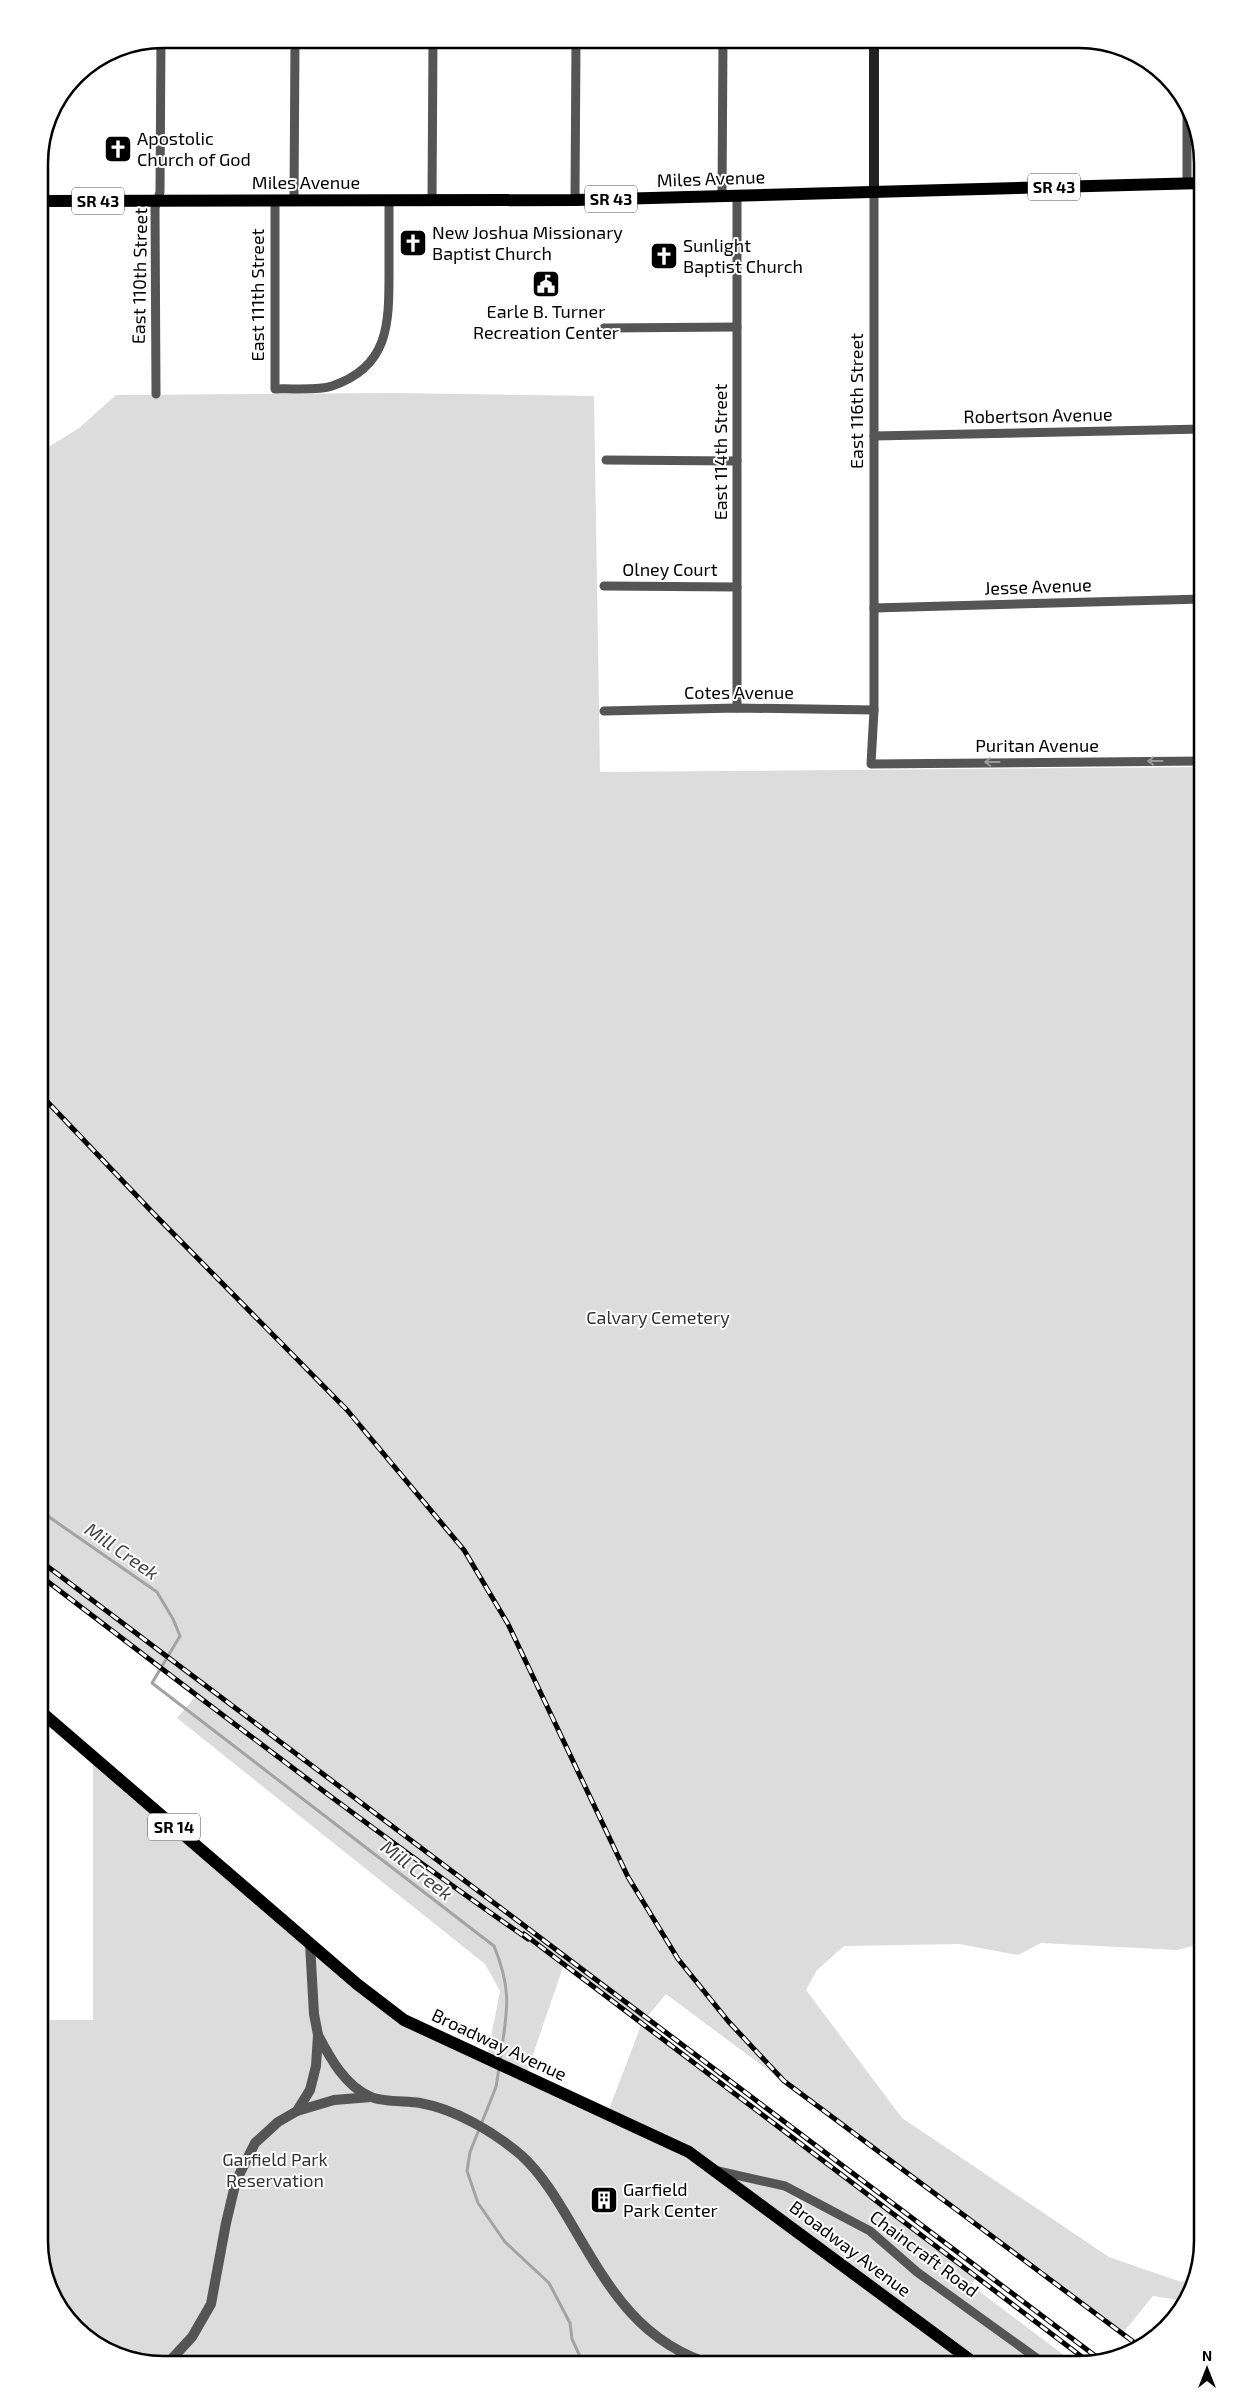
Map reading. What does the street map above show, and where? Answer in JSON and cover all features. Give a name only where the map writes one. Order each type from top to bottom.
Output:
[{"type":"main road","name":"East 116th Street","points":[[874,48],[874,191]]},
{"type":"main road","name":"Miles Avenue","points":[[48,200],[575,200],[1194,183]]},
{"type":"main road","name":"Broadway Avenue","points":[[47,1717],[357,1984],[404,2020],[689,2152],[965,2356]]},
{"type":"street","name":"East 110th Street","points":[[156,394],[155,208],[160,192],[161,48]]},
{"type":"street","points":[[294,200],[295,48]]},
{"type":"street","points":[[432,200],[433,48]]},
{"type":"street","points":[[575,200],[576,48]]},
{"type":"street","points":[[722,197],[723,48]]},
{"type":"street","points":[[1188,124],[1188,183]]},
{"type":"street","name":"East 116th Street","points":[[871,764],[874,710],[874,191]]},
{"type":"street","name":"East 114th Street","points":[[737,196],[737,708]]},
{"type":"street","name":"East 111th Street","points":[[275,200],[274,389],[330,386],[356,376],[375,358],[386,334],[389,312],[389,200]]},
{"type":"street","points":[[604,328],[737,327]]},
{"type":"street","name":"Robertson Avenue","points":[[874,436],[1194,429]]},
{"type":"street","points":[[606,460],[737,461]]},
{"type":"street","name":"Olney Court","points":[[604,586],[737,587]]},
{"type":"street","name":"Jesse Avenue","points":[[874,608],[1194,599]]},
{"type":"street","name":"Cotes Avenue","points":[[604,711],[737,708],[874,710]]},
{"type":"street","name":"Puritan Avenue","points":[[871,764],[1194,761]]},
{"type":"street","points":[[297,2111],[310,2090],[316,2066],[318,2035],[314,2014],[310,1944]]},
{"type":"street","points":[[318,2035],[343,2076],[372,2097]]},
{"type":"street","points":[[174,2356],[192,2337],[211,2304],[226,2222],[236,2181],[255,2143],[278,2122],[297,2111],[334,2100],[372,2097],[423,2103],[474,2123],[521,2156],[555,2195],[605,2281],[634,2318],[668,2346],[692,2356]]},
{"type":"street","name":"Chaincraft Road","points":[[715,2170],[785,2186],[870,2231],[917,2272],[1034,2356]]},
{"type":"green space","name":"Calvary Cemetery","points":[[395,393],[594,396],[600,772],[1194,767],[1194,1945],[1177,1950],[1041,1943],[1018,1955],[959,1944],[844,1946],[817,1970],[806,1990],[902,2118],[1109,2257],[1181,2282],[1188,2279],[1179,2300],[1153,2296],[1122,2334],[666,1994],[642,2023],[977,2277],[971,2285],[1065,2356],[155,2356],[118,2348],[92,2333],[71,2312],[63,2299],[51,2271],[47,2242],[47,2020],[93,2020],[93,1759],[404,2020],[487,2057],[500,1991],[485,1964],[177,1718],[197,1695],[47,1581],[48,447],[79,428],[116,395]],"holes":[[[564,1964],[642,2023],[608,2112],[526,2075]]]},
{"type":"waterway","name":"Mill Creek","points":[[47,1516],[157,1592],[173,1619],[180,1636],[152,1683],[494,1946],[504,1976],[507,2002],[500,2060]]},
{"type":"waterway","name":"Mill Creek","points":[[499,2068],[496,2087],[470,2152],[467,2171],[478,2203],[505,2242],[549,2283],[570,2323],[572,2339],[580,2356]]},
{"type":"railway","points":[[48,1102],[155,1215],[347,1410],[464,1550],[508,1624],[628,1877],[678,1959],[728,2021],[784,2081],[1134,2342]]},
{"type":"railway","points":[[47,1566],[1094,2355]]},
{"type":"railway","points":[[47,1581],[343,1805],[528,1939]]},
{"type":"railway","points":[[524,1934],[1081,2356]]},
{"type":"place","name":"Apostolic Church of God","points":[[118,149]]},
{"type":"place","name":"New Joshua Missionary Baptist Church","points":[[413,243]]},
{"type":"place","name":"Sunlight Baptist Church","points":[[664,256]]},
{"type":"place","name":"Earle B. Turner Recreation Center","points":[[546,284]]},
{"type":"place","name":"Garfield Park Center","points":[[604,2200]]},
{"type":"park label","name":"Garfield Park Reservation","points":[[275,2170]]}]
